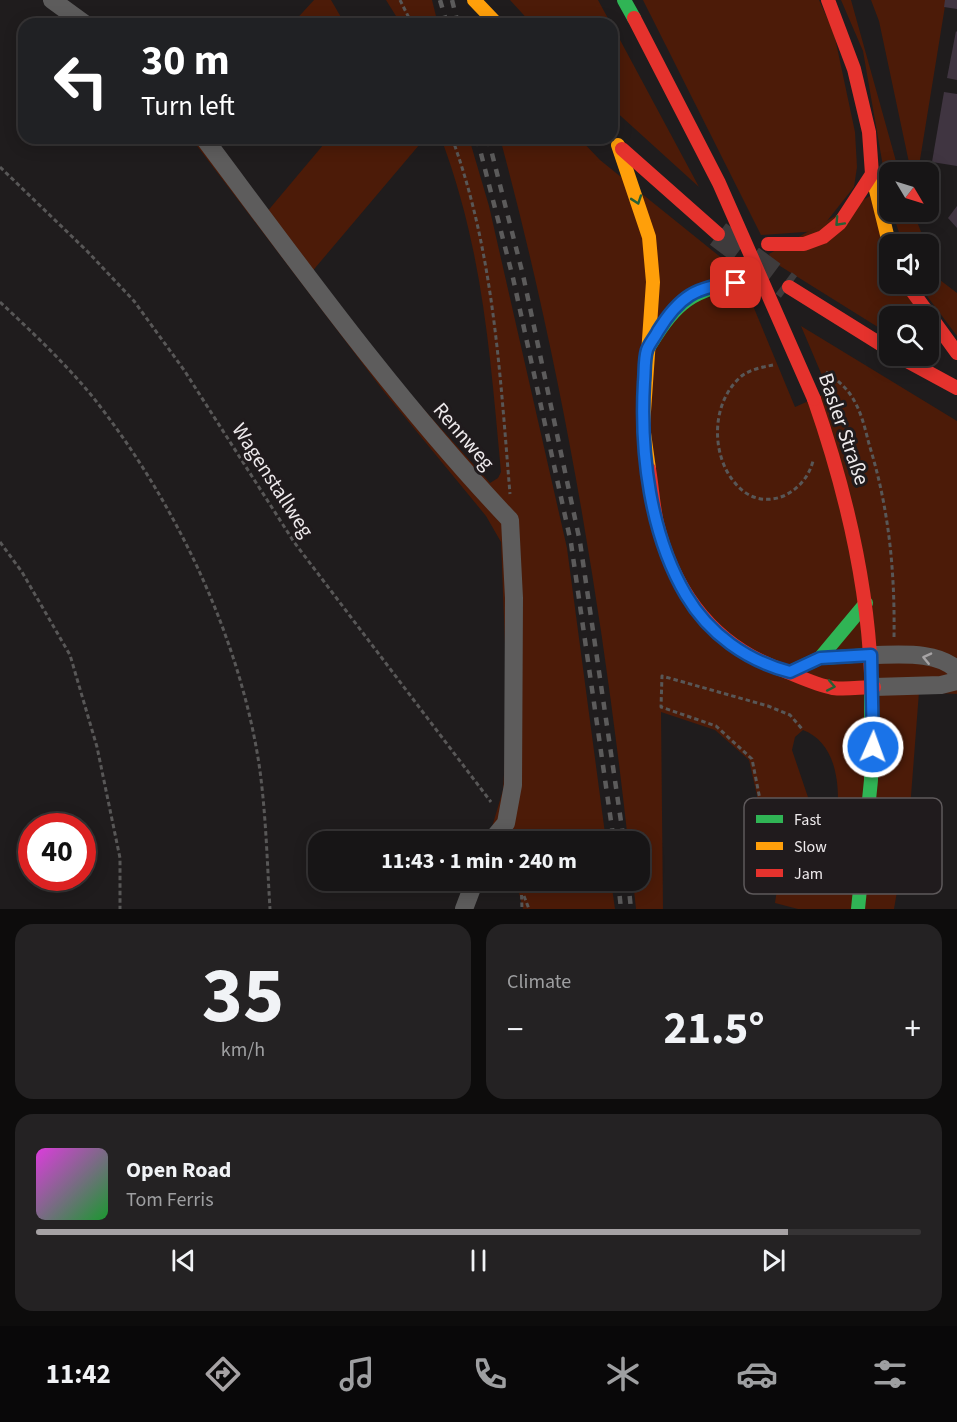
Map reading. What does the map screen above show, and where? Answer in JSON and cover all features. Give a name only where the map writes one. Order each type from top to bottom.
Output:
[{"type":"main road","points":[[474,0],[491,18]]},
{"type":"main road","name":"Basler Straße","points":[[624,0],[720,183],[814,399],[845,496],[860,559],[874,687],[871,798]]},
{"type":"main road","points":[[828,0],[853,62],[869,132],[872,174],[887,234]]},
{"type":"main road","points":[[615,144],[649,237],[653,282],[643,426],[657,523],[675,572],[698,612],[723,639],[762,663],[832,688],[874,687]]},
{"type":"main road","points":[[616,144],[718,234]]},
{"type":"main road","points":[[768,244],[804,244],[823,237],[840,223],[872,174]]},
{"type":"main road","points":[[647,350],[673,308],[687,296],[700,289],[736,283]]},
{"type":"main road","points":[[789,288],[879,343]]},
{"type":"main road","points":[[914,294],[957,353]]},
{"type":"main road","points":[[915,366],[955,389]]},
{"type":"main road","points":[[820,658],[866,603]]},
{"type":"main road","points":[[790,672],[820,658],[871,655]]},
{"type":"main road","name":"Basler Straße","points":[[858,909],[860,894]]},
{"type":"street","points":[[52,0],[77,18]]},
{"type":"street","name":"Rennweg","points":[[208,144],[369,360],[454,462],[510,520],[514,597],[513,785],[506,823]]},
{"type":"street","points":[[871,655],[924,656],[953,666],[957,670]]},
{"type":"street","points":[[874,687],[940,685],[957,681]]},
{"type":"street","points":[[499,831],[506,823]]},
{"type":"street","points":[[464,909],[471,891]]},
{"type":"path","points":[[400,0],[409,18]]},
{"type":"path","points":[[454,144],[486,266],[497,336],[510,494]]},
{"type":"path","name":"Wagenstallweg","points":[[0,167],[87,251],[134,301],[184,370],[294,542],[506,823]]},
{"type":"path","points":[[0,302],[55,354],[121,435],[142,465],[195,565],[232,653],[259,764],[270,909]]},
{"type":"path","points":[[773,365],[743,375],[722,403],[717,425],[726,468],[736,485],[749,494],[765,499],[781,498],[790,495],[808,476],[814,457]]},
{"type":"path","points":[[823,370],[842,384],[859,409],[888,517],[895,585],[894,655]]},
{"type":"path","points":[[0,542],[22,573],[70,655],[97,747],[120,858],[120,909]]},
{"type":"path","points":[[760,798],[752,759],[716,726],[661,707],[662,676],[768,706],[790,715],[803,730]]},
{"type":"path","points":[[522,909],[523,891]]},
{"type":"path","points":[[523,894],[529,909]]},
{"type":"shaded area","points":[[314,0],[331,0],[341,18],[298,18]]},
{"type":"shaded area","points":[[386,0],[432,0],[436,18],[397,18]]},
{"type":"shaded area","points":[[510,0],[598,0],[608,18],[526,18]]},
{"type":"shaded area","points":[[643,0],[819,0],[834,33],[855,132],[857,167],[854,187],[819,231],[761,235]]},
{"type":"shaded area","points":[[841,0],[851,0],[896,162],[882,162],[863,51]]},
{"type":"shaded area","points":[[871,0],[946,0],[920,162],[909,162],[879,21]]},
{"type":"shaded area","points":[[618,36],[699,187],[618,113]]},
{"type":"shaded area","points":[[196,144],[215,144],[266,213],[324,144],[420,144],[310,274],[375,355],[490,483],[498,478],[501,472],[483,303],[467,221],[443,144],[471,144],[489,206],[567,548],[605,831],[495,831],[492,827],[503,790],[506,669],[501,542],[486,516],[385,393]]},
{"type":"shaded area","points":[[502,144],[585,144],[600,160],[739,272],[795,407],[829,392],[801,326],[957,421],[957,694],[919,692],[911,798],[838,798],[836,776],[830,756],[819,741],[803,730],[795,737],[792,750],[808,798],[758,798],[749,760],[715,730],[661,712],[663,909],[636,909],[634,891],[650,891],[650,831],[627,831],[606,664],[578,487],[561,399]]},
{"type":"shaded area","points":[[870,196],[881,234],[879,234],[879,294],[907,294],[914,306],[879,306],[879,328],[772,261],[769,254]]},
{"type":"shaded area","points":[[895,222],[917,222],[922,234],[900,234]]},
{"type":"shaded area","points":[[939,277],[957,293],[957,336],[939,312],[939,306],[934,306],[926,294],[939,294]]},
{"type":"shaded area","points":[[518,891],[612,891],[615,909],[523,909]]},
{"type":"shaded area","points":[[776,894],[897,894],[894,909],[798,909],[775,903]]},
{"type":"building","points":[[945,0],[957,0],[957,9],[944,7]]},
{"type":"building","points":[[957,32],[957,80],[947,78]]},
{"type":"building","points":[[944,92],[957,94],[957,166],[932,162]]},
{"type":"building","points":[[957,206],[957,228],[948,218]]},
{"type":"tunnel","points":[[718,234],[789,287]]},
{"type":"railway","points":[[440,0],[445,18]]},
{"type":"railway","points":[[452,0],[456,18]]},
{"type":"railway","points":[[479,144],[513,278],[571,543],[612,831]]},
{"type":"railway","points":[[490,144],[523,275],[580,542],[622,831]]},
{"type":"railway","points":[[619,891],[621,909]]},
{"type":"railway","points":[[629,891],[631,909]]},
{"type":"traffic: fast","points":[[624,0],[634,18]]},
{"type":"traffic: fast","points":[[647,350],[665,323],[682,304],[705,291],[736,283]]},
{"type":"traffic: fast","points":[[790,672],[820,658],[866,603]]},
{"type":"traffic: fast","points":[[820,658],[871,655]]},
{"type":"traffic: fast","points":[[869,798],[871,673]]},
{"type":"traffic: fast","points":[[858,909],[860,894]]},
{"type":"traffic: slow","points":[[474,0],[491,18]]},
{"type":"traffic: slow","points":[[618,145],[649,237],[653,282],[643,426],[649,469]]},
{"type":"traffic: slow","points":[[872,174],[887,234]]},
{"type":"traffic: jam","points":[[768,244],[804,244],[823,237],[840,223],[872,174],[869,132],[854,69],[828,0]]},
{"type":"traffic: jam","points":[[634,18],[719,183],[814,399]]},
{"type":"traffic: jam","points":[[622,149],[718,234]]},
{"type":"traffic: jam","points":[[789,287],[879,343]]},
{"type":"traffic: jam","points":[[914,294],[957,353]]},
{"type":"traffic: jam","points":[[916,366],[957,388]]},
{"type":"traffic: jam","points":[[814,399],[853,534],[865,603],[871,673]]},
{"type":"traffic: jam","points":[[649,469],[657,523],[675,573],[687,595],[718,633],[760,661],[815,683],[838,689],[874,687]]},
{"type":"route","points":[[736,283],[700,289],[687,296],[673,308],[647,350],[643,426],[657,523],[686,595],[709,625],[723,639],[743,653],[774,668],[790,672],[820,658],[871,655],[874,687],[873,747]]}]
